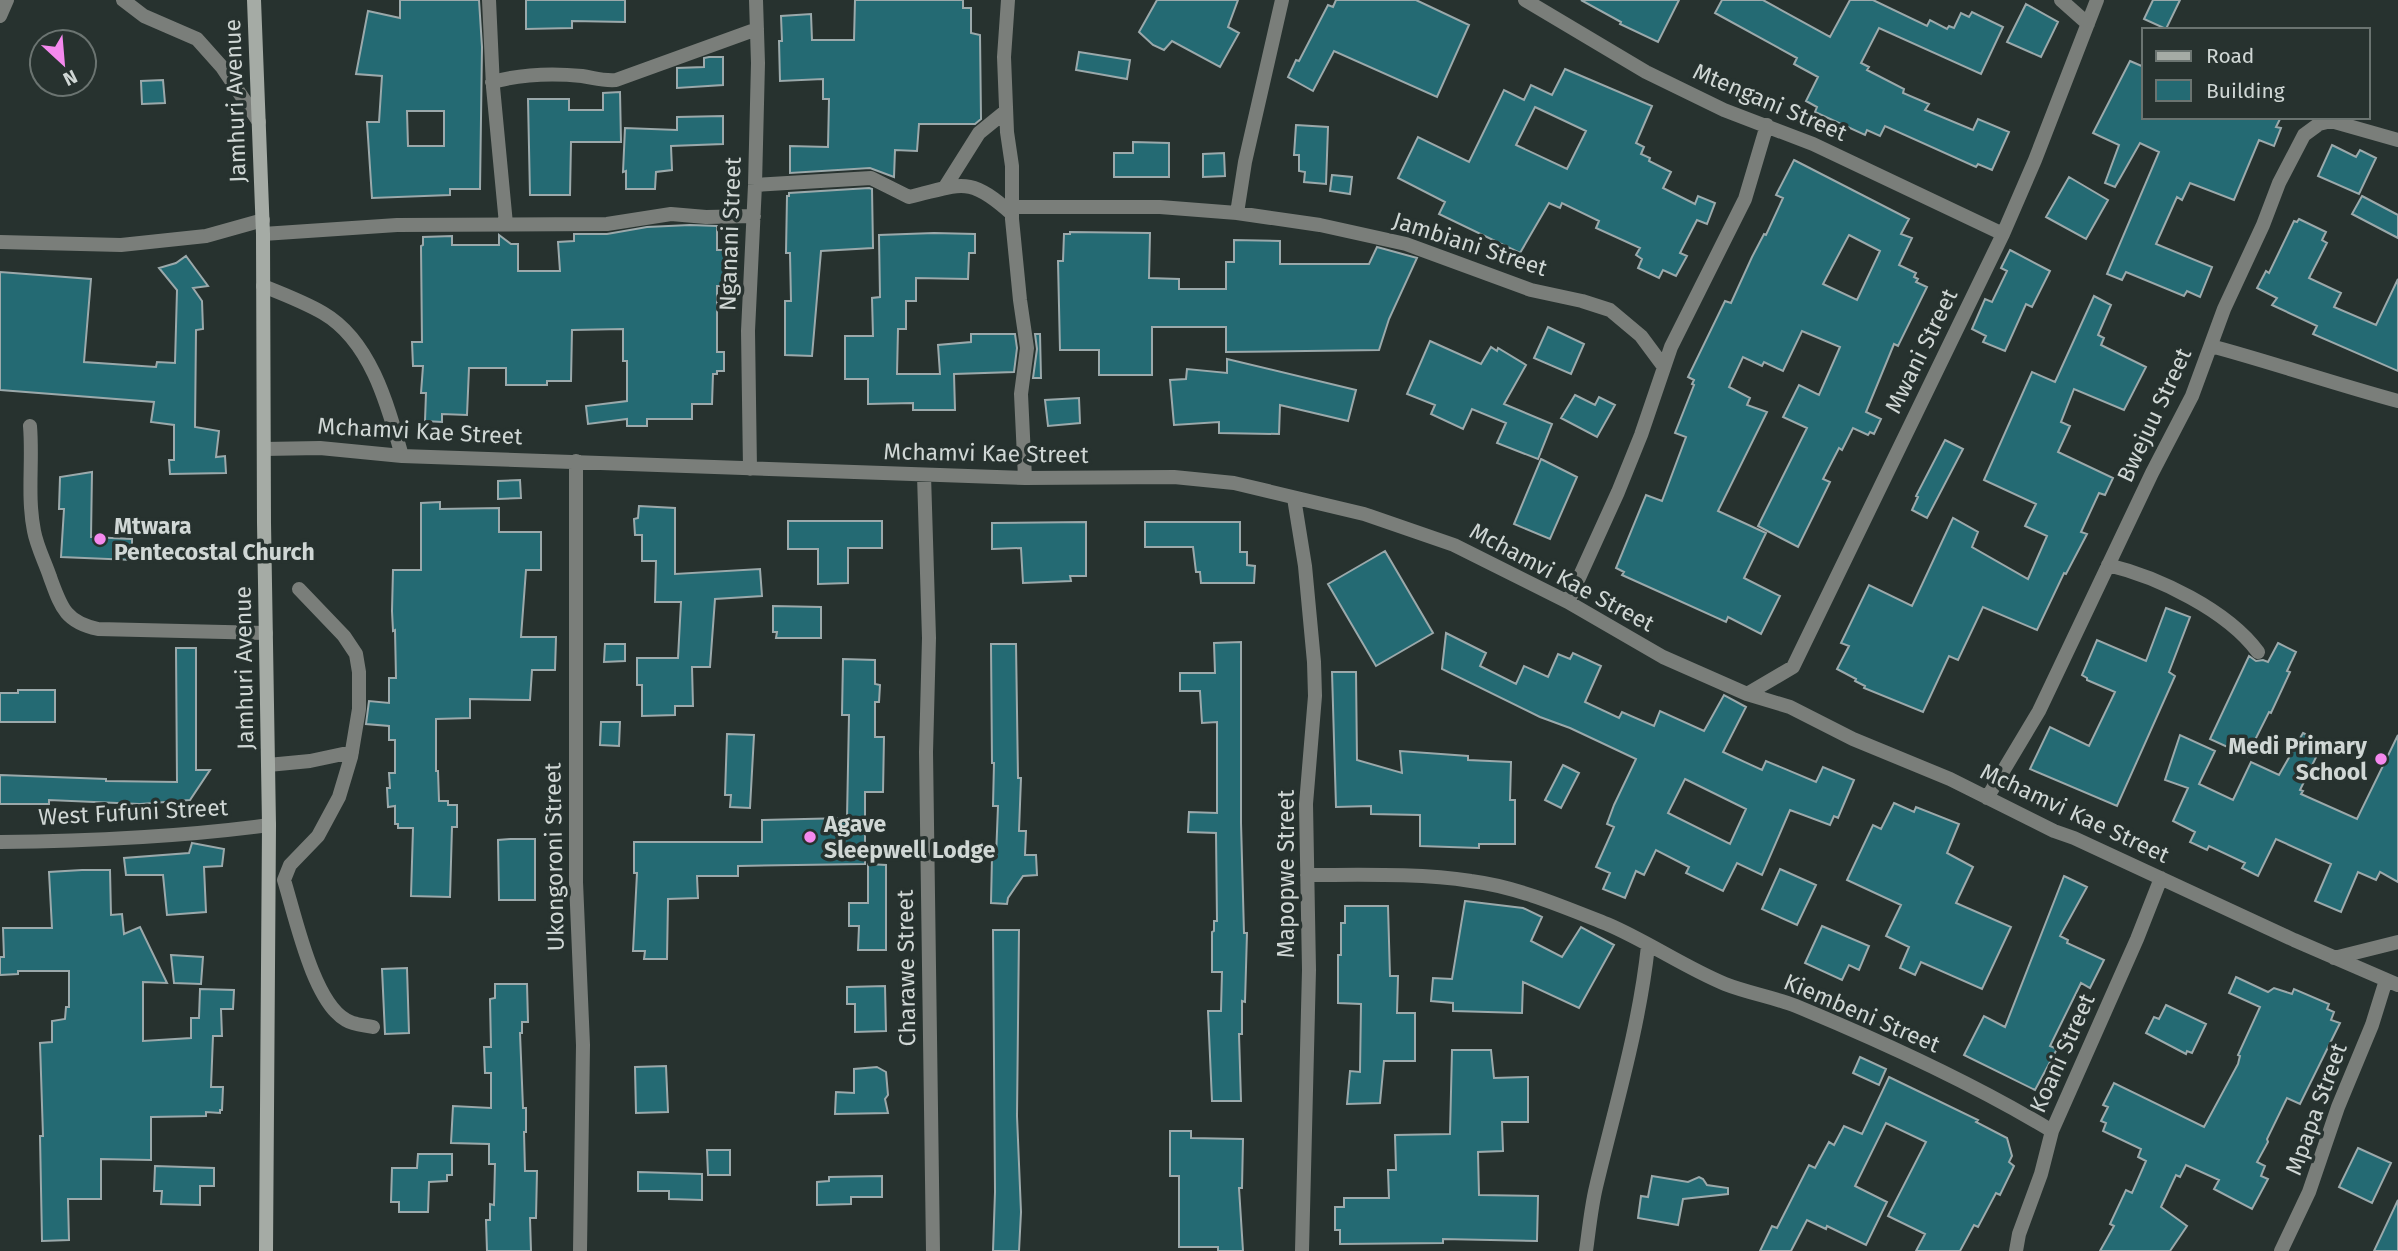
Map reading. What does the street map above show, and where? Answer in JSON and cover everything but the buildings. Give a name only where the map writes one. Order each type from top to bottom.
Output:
[{"type":"street","points":[[0,16],[7,0]]},
{"type":"street","points":[[123,0],[144,16],[197,39],[222,67],[259,122]]},
{"type":"street","name":"Jamhuri Avenue","points":[[254,0],[263,227],[269,825],[266,1251]]},
{"type":"street","points":[[489,0],[492,82],[506,224]]},
{"type":"street","name":"Nganani Street","points":[[750,469],[748,331],[755,185],[756,0]]},
{"type":"street","points":[[1009,0],[1004,57],[1012,166],[1012,211],[1027,348],[1021,394],[1025,478]]},
{"type":"street","points":[[1237,212],[1249,141],[1282,0]]},
{"type":"street","name":"Mtengani Street","points":[[1525,0],[1646,72],[1724,110],[1767,125],[1895,182],[2003,234]]},
{"type":"street","points":[[2061,0],[2088,24]]},
{"type":"street","name":"Mwani Street","points":[[1747,694],[1793,667],[2003,234],[2035,160],[2097,0]]},
{"type":"street","points":[[492,82],[516,76],[542,75],[616,80],[757,29]]},
{"type":"street","points":[[945,187],[979,134],[1006,111]]},
{"type":"street","name":"Bwejuu Street","points":[[1987,798],[2039,711],[2192,396],[2224,309],[2263,225],[2278,183],[2304,135],[2319,124],[2331,121],[2398,140]]},
{"type":"street","points":[[1568,602],[1618,492],[1664,367],[1699,288],[1745,199],[1767,125]]},
{"type":"street","points":[[755,185],[871,178],[909,197],[961,184],[986,192],[1012,211]]},
{"type":"street","name":"Jambiani Street","points":[[1012,211],[1160,207],[1237,212],[1320,225],[1406,244],[1531,290],[1610,310],[1641,336],[1664,367]]},
{"type":"street","points":[[0,242],[121,245],[263,227],[607,224],[671,214],[706,217],[754,216]]},
{"type":"street","points":[[263,286],[325,314],[345,331],[366,357],[393,424],[402,456]]},
{"type":"street","points":[[2211,346],[2287,366],[2346,387],[2398,401]]},
{"type":"street","points":[[30,426],[32,449],[29,483],[34,532],[65,613],[80,625],[98,629],[266,633]]},
{"type":"street","name":"Mchamvi Kae Street","points":[[264,449],[320,448],[402,456],[923,475],[1025,478],[1174,477],[1234,483],[1364,514],[1454,545],[1568,602],[1663,657],[1747,694],[1790,707],[1853,739],[1950,779],[2054,831],[2392,982]]},
{"type":"street","name":"Ukongoroni Street","points":[[576,461],[575,829],[583,1045],[580,1251]]},
{"type":"street","name":"Charawe Street","points":[[923,475],[929,638],[926,752],[933,1251]]},
{"type":"street","name":"Mapopwe Street","points":[[1294,498],[1305,566],[1315,696],[1306,804],[1309,970],[1302,1251]]},
{"type":"street","points":[[2108,565],[2137,573],[2205,605],[2232,625],[2258,652]]},
{"type":"street","points":[[299,589],[344,636],[356,654],[359,709],[352,752],[339,797],[318,836],[290,864],[284,880],[315,979],[338,1014],[345,1020],[373,1027]]},
{"type":"street","points":[[268,765],[322,759],[352,752]]},
{"type":"street","name":"West Fufuni Street","points":[[0,842],[222,831],[269,825]]},
{"type":"street","name":"Kiembeni Street","points":[[1307,875],[1471,881],[1525,893],[1609,925],[1727,984],[1793,1005],[1957,1078],[2010,1105],[2052,1131]]},
{"type":"street","name":"Koani Street","points":[[2016,1251],[2052,1131],[2161,878]]},
{"type":"street","points":[[2334,958],[2398,942]]},
{"type":"street","points":[[1586,1251],[1595,1190],[1621,1093],[1644,984],[1648,946]]},
{"type":"street","name":"Mpapa Street","points":[[2281,1251],[2309,1192],[2339,1107],[2392,982]]},
{"type":"place","name":"Mtwara Pentecostal Church","points":[[100,539]]},
{"type":"place","name":"Medi Primary School","points":[[2381,759]]},
{"type":"place","name":"Agave Sleepwell Lodge","points":[[810,837]]}]
